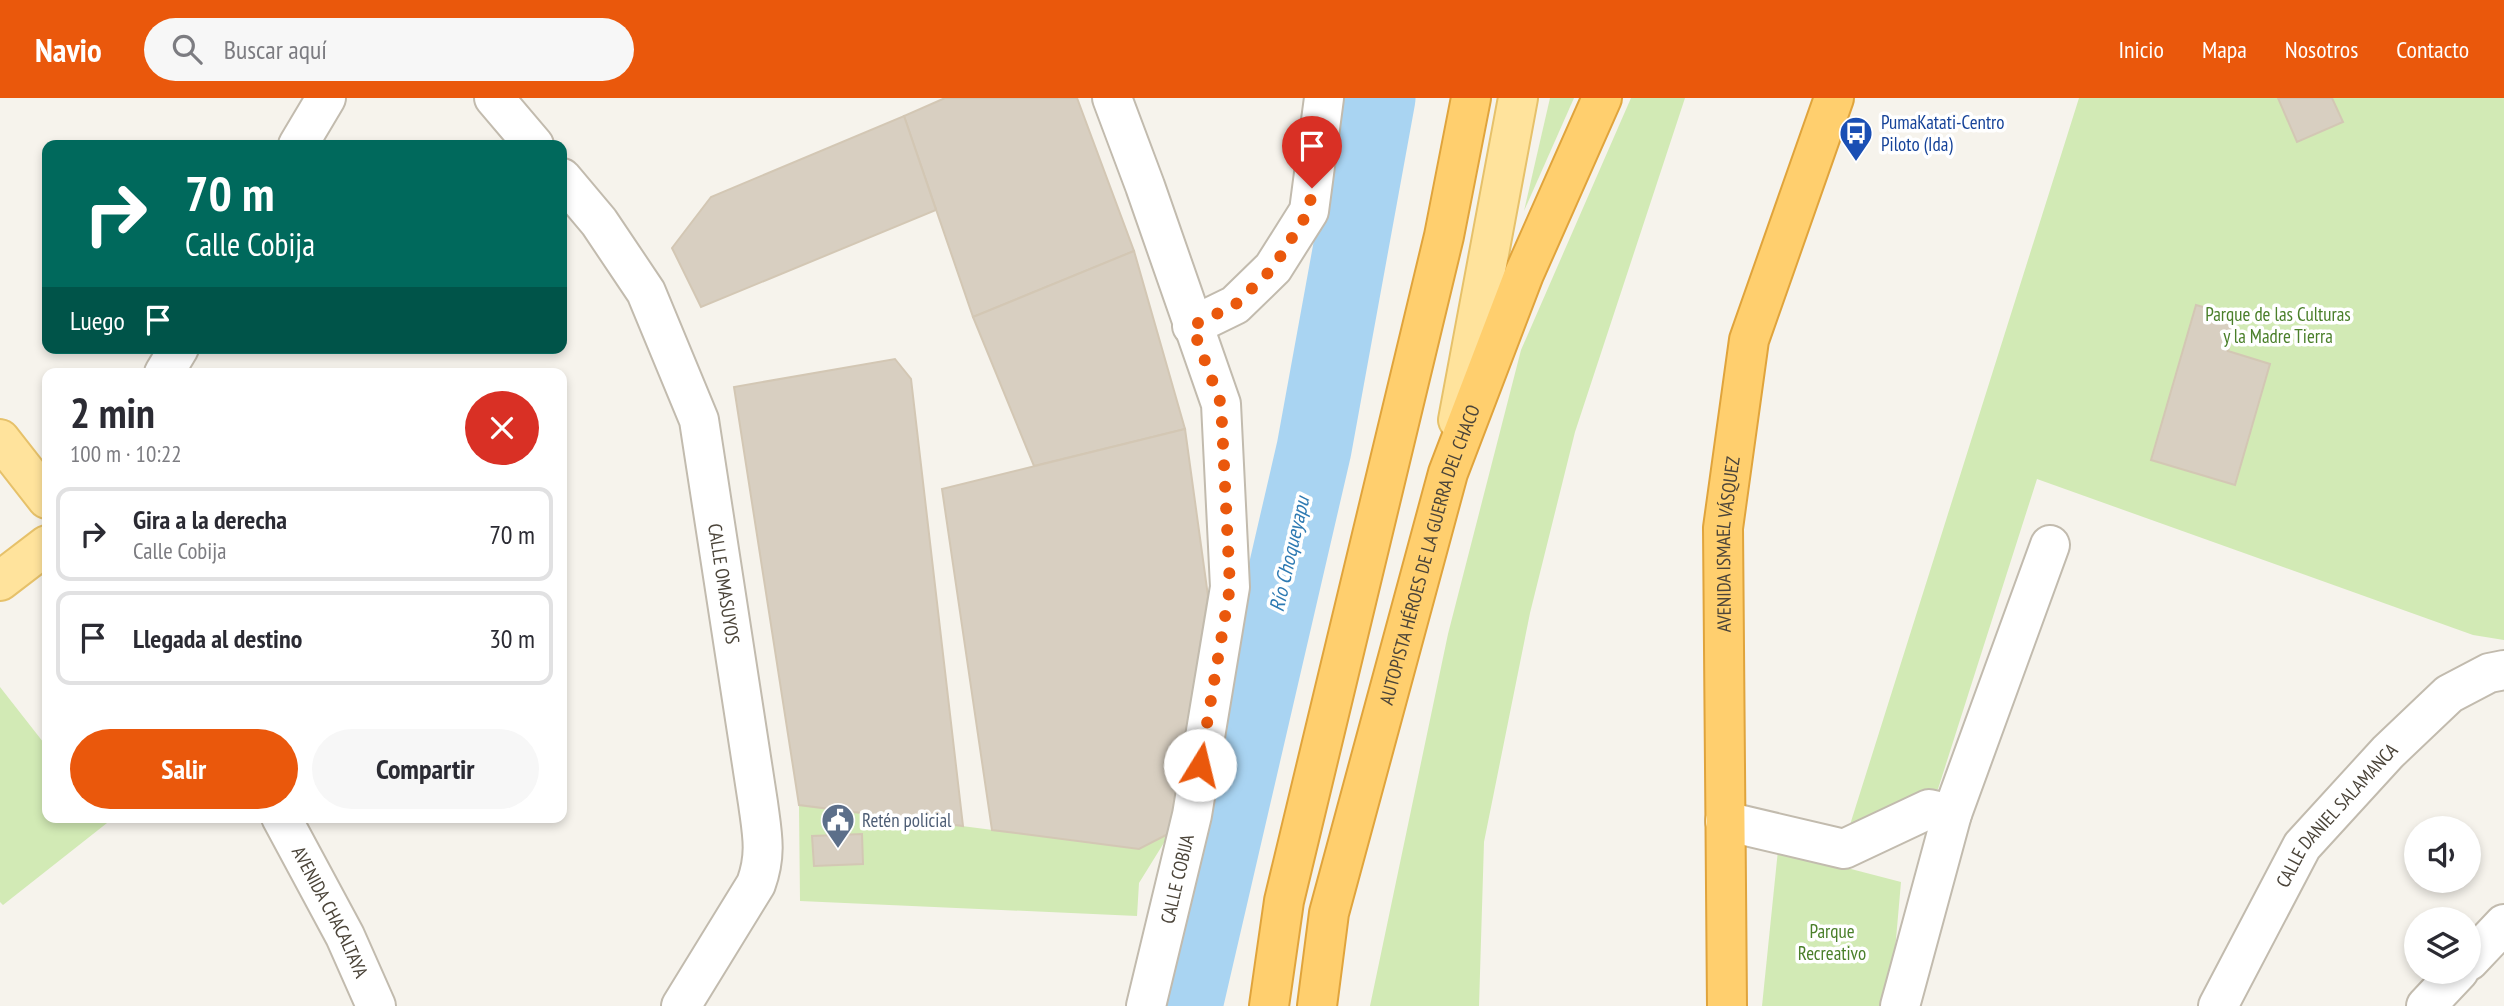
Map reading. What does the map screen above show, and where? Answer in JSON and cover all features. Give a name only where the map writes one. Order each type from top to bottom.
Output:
[{"type":"highway","points":[[1444,236],[1455,98]]},
{"type":"highway","points":[[1269,1006],[1284,901],[1444,236],[1471,98]]},
{"type":"highway","points":[[1448,473],[1524,274],[1602,98]]},
{"type":"highway","name":"AVENIDA ISMAEL VÁSQUEZ","points":[[1727,1006],[1723,528],[1749,340],[1834,98]]},
{"type":"highway","name":"AUTOPISTA HÉROES DE LA GUERRA DEL CHACO","points":[[1317,1006],[1329,914],[1448,473]]},
{"type":"main road","name":"AUTOPISTA HÉROES DE LA GUERRA DEL CHACO","points":[[1448,473],[1518,98]]},
{"type":"main road","points":[[0,439],[42,493]]},
{"type":"main road","points":[[0,581],[42,549]]},
{"type":"street","points":[[301,140],[326,98]]},
{"type":"street","points":[[494,98],[530,140]]},
{"type":"street","name":"CALLE COBIJA","points":[[1112,98],[1221,404],[1230,587],[1192,816],[1146,1006]]},
{"type":"street","points":[[1192,326],[1235,305],[1273,268],[1309,211],[1324,98]]},
{"type":"street","name":"CALLE OMASUYOS","points":[[567,184],[599,222],[646,292],[699,420],[758,803],[764,851],[763,865],[756,884],[681,1006]]},
{"type":"street","points":[[1900,1006],[1952,814],[2050,545]]},
{"type":"street","name":"CALLE DANIEL SALAMANCA","points":[[2218,1006],[2302,846],[2388,752],[2449,694],[2489,673],[2504,670]]},
{"type":"street","points":[[1725,821],[1844,849],[1929,809],[1952,814]]},
{"type":"street","name":"AVENIDA CHACALTAYA","points":[[284,823],[345,936],[376,1006]]},
{"type":"street","points":[[2481,948],[2504,924]]},
{"type":"street","points":[[2426,1006],[2447,984]]},
{"type":"green space","points":[[1550,98],[1574,98],[1524,211]]},
{"type":"green space","points":[[1631,98],[1685,98],[1575,432],[1530,613],[1484,842],[1479,1006],[1370,1006],[1448,634],[1521,350]]},
{"type":"green space","name":"Parque de las Culturas y la Madre Tierra","points":[[2079,98],[2504,98],[2504,640],[2473,635],[2037,479],[1938,789],[1849,828]]},
{"type":"green space","points":[[0,687],[42,741],[42,823],[107,823],[3,905],[0,902]]},
{"type":"green space","points":[[799,805],[1139,849],[1170,833],[1139,883],[1137,916],[800,901]]},
{"type":"green space","name":"Parque Recreativo","points":[[1778,850],[1901,882],[1894,962],[1886,1006],[1762,1006]]},
{"type":"building","points":[[945,98],[1077,98],[1134,251],[973,317],[904,116]]},
{"type":"building","points":[[2278,98],[2332,98],[2343,122],[2297,142]]},
{"type":"building","points":[[904,116],[936,210],[701,307],[672,248],[711,197]]},
{"type":"building","points":[[1134,251],[1185,429],[1034,466],[973,317]]},
{"type":"building","points":[[2196,305],[2238,317],[2228,351],[2270,364],[2235,485],[2151,460]]},
{"type":"building","points":[[895,359],[911,379],[963,826],[799,805],[734,387]]},
{"type":"building","points":[[1185,429],[1208,596],[1170,833],[1139,849],[992,830],[942,489]]},
{"type":"building","name":"Retén policial","points":[[862,834],[863,864],[814,866],[812,836]]},
{"type":"waterway","name":"Río Choqueyapu","points":[[1185,1006],[1314,449],[1378,98]]},
{"type":"place","name":"PumaKatati-Centro Piloto (Ida)","points":[[1856,163]]},
{"type":"place","name":"Retén policial","points":[[838,850]]},
{"type":"route","points":[[1200,765],[1230,587],[1221,404],[1192,326],[1235,305],[1273,268],[1309,211],[1312,188]]}]
